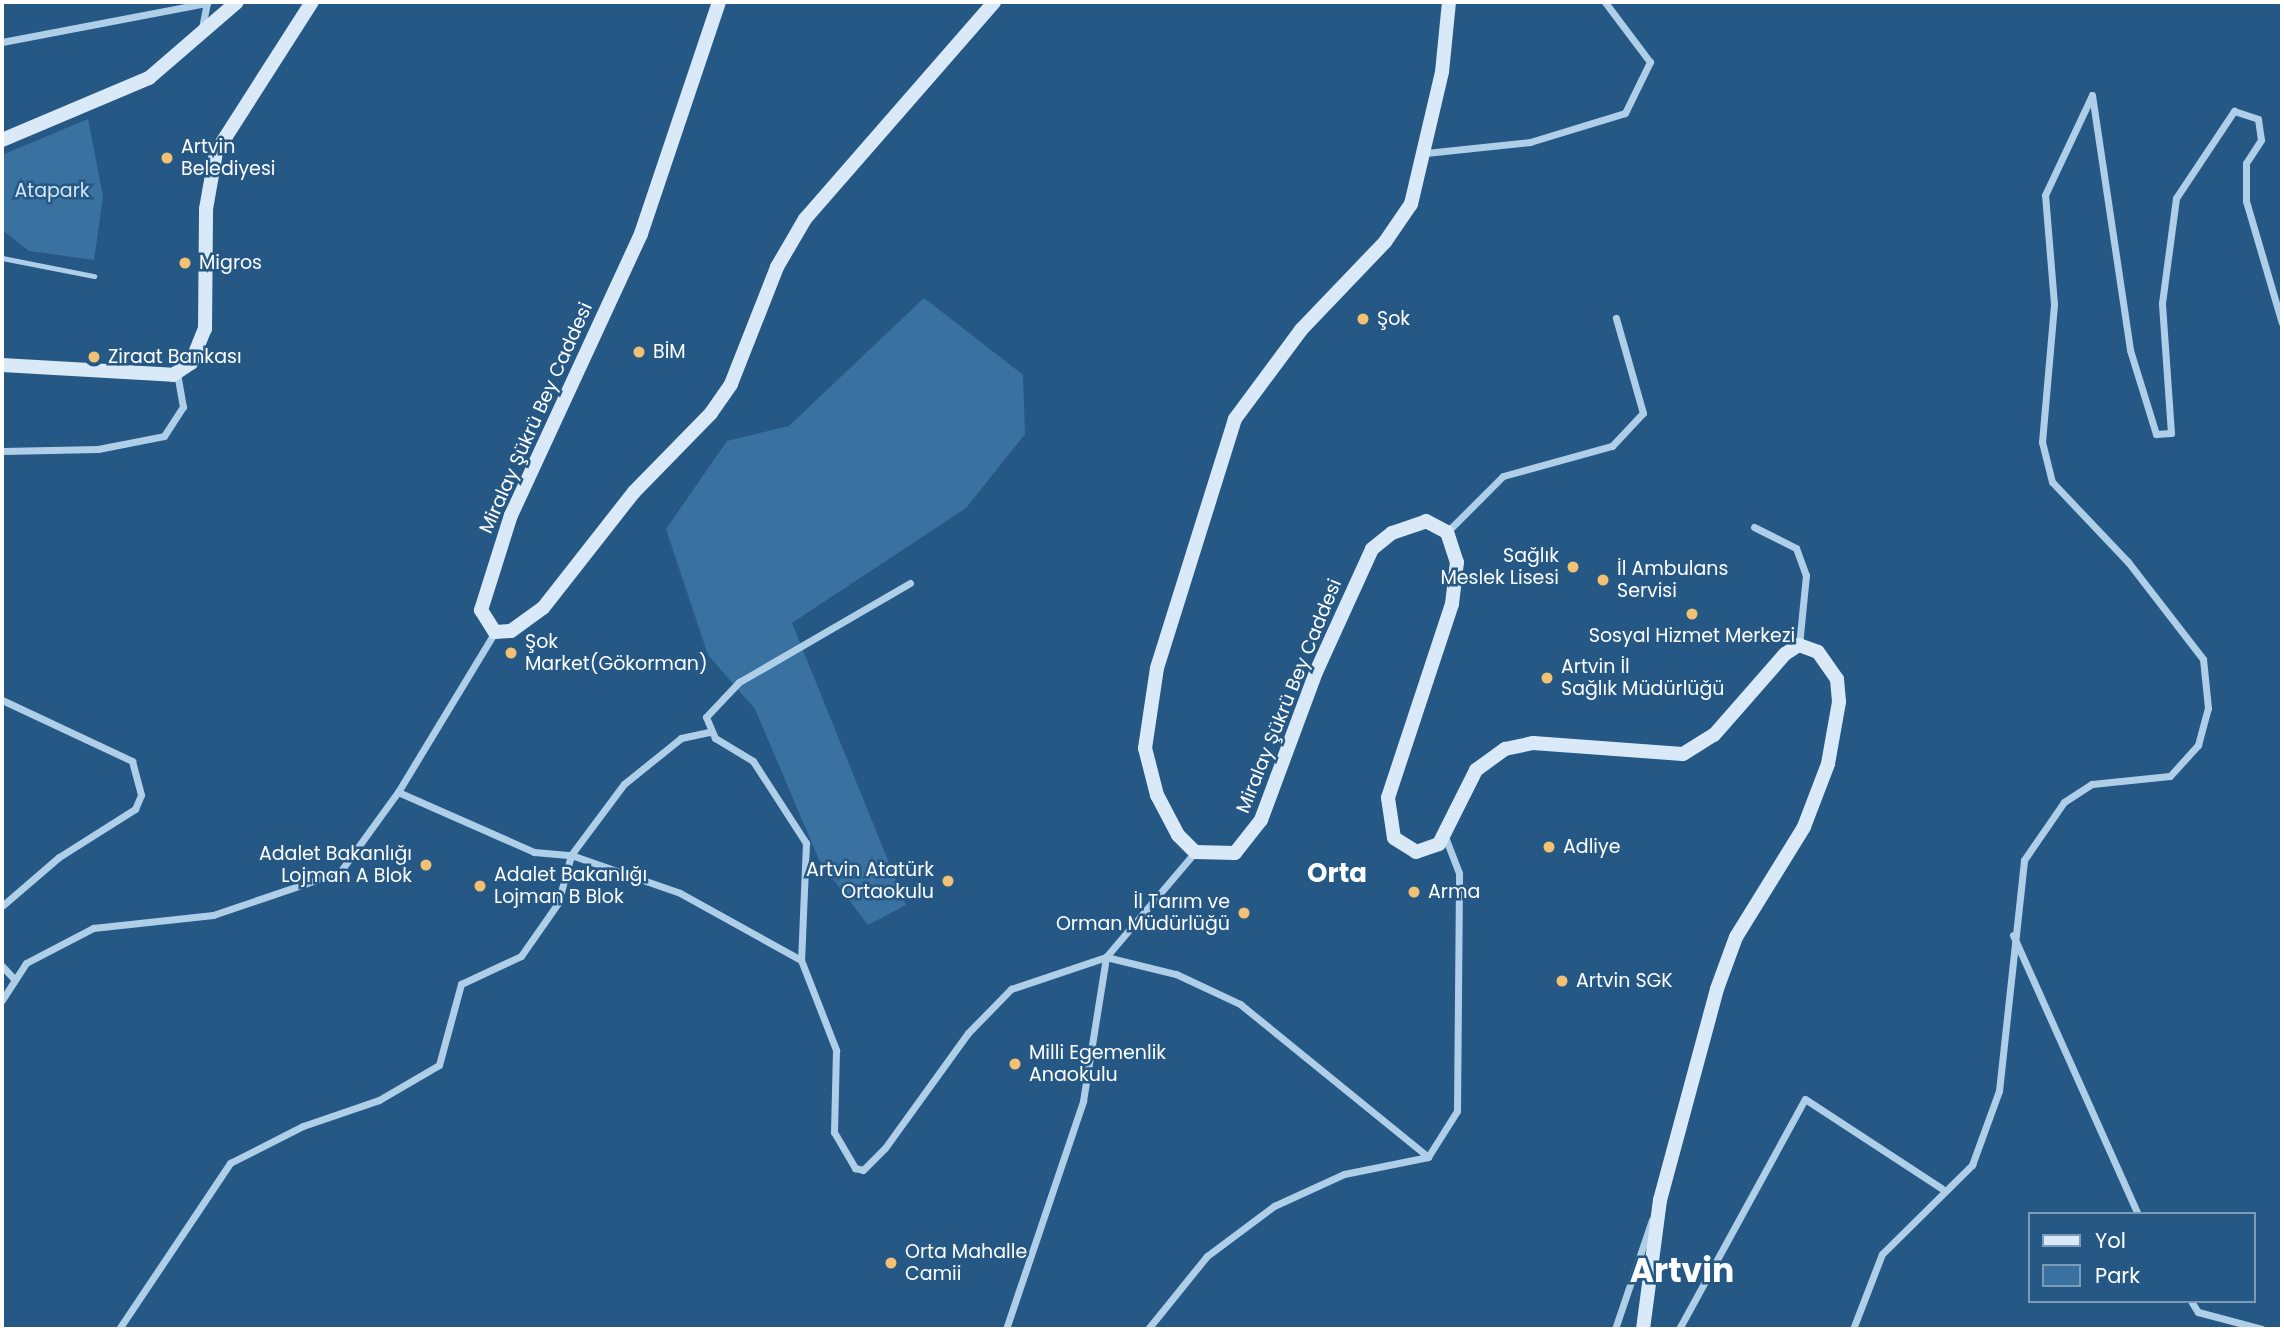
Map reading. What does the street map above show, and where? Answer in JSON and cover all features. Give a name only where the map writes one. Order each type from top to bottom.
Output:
[{"type":"main road","points":[[2,140],[130,89],[171,65],[237,2]]},
{"type":"main road","points":[[2,365],[123,374],[177,373],[201,349],[205,329],[206,209],[216,152],[312,2]]},
{"type":"main road","name":"Miralay Şükrü Bey Caddesi","points":[[495,632],[481,610],[511,515],[645,222],[719,2]]},
{"type":"main road","points":[[495,632],[521,626],[542,608],[634,492],[711,413],[731,384],[777,267],[805,219],[993,2]]},
{"type":"main road","points":[[1195,852],[1157,795],[1145,748],[1147,720],[1228,440],[1259,385],[1301,330],[1399,224],[1426,153],[1449,2]]},
{"type":"main road","name":"Miralay Şükrü Bey Caddesi","points":[[1195,852],[1235,853],[1261,820],[1316,672],[1372,549],[1410,524],[1426,521],[1447,532]]},
{"type":"main road","points":[[1447,532],[1457,562],[1452,604],[1398,758],[1387,813],[1403,847],[1429,850],[1444,836],[1476,770],[1505,749],[1533,743],[1683,754],[1714,736],[1799,645],[1818,652],[1837,679],[1836,731],[1804,827],[1726,963],[1660,1200],[1643,1329]]},
{"type":"street","points":[[2,42],[207,2],[200,38]]},
{"type":"street","points":[[1426,153],[1530,142],[1625,113],[1650,62],[1605,2]]},
{"type":"street","points":[[1853,1329],[1882,1254],[1941,1188],[1972,1165],[1999,1091],[2012,931],[2024,860],[2064,802],[2092,784],[2170,776],[2198,746],[2208,708],[2203,659],[2128,562],[2052,482],[2042,442],[2054,304],[2045,195],[2092,95],[2130,350],[2156,434],[2171,433],[2162,303],[2176,198],[2234,111],[2258,119],[2260,140],[2246,163],[2246,201],[2282,323]]},
{"type":"street","points":[[1447,532],[1503,476],[1612,446],[1643,412],[1616,318]]},
{"type":"street","points":[[2,451],[98,450],[164,436],[183,407],[177,373]]},
{"type":"street","points":[[1754,527],[1796,548],[1806,575],[1799,645]]},
{"type":"street","points":[[910,583],[739,682],[706,717],[710,732],[752,761],[806,843],[802,960],[836,1050],[834,1132],[842,1153],[863,1170],[968,1033],[1011,989],[1106,957],[1195,852]]},
{"type":"street","points":[[2,1000],[26,963],[93,928],[213,915],[340,872],[398,792],[495,632]]},
{"type":"street","points":[[2,700],[132,761],[141,795],[135,809],[59,857],[2,906]]},
{"type":"street","points":[[119,1329],[230,1163],[303,1126],[379,1100],[439,1065],[461,984],[521,956],[558,903],[571,855],[624,784],[681,737],[710,732]]},
{"type":"street","points":[[398,792],[534,852],[571,855],[680,893],[802,960]]},
{"type":"street","points":[[1148,1329],[1207,1256],[1274,1206],[1344,1174],[1428,1157],[1457,1111],[1459,873],[1444,836]]},
{"type":"street","points":[[2012,931],[2137,1212]]},
{"type":"street","points":[[1106,957],[1176,974],[1240,1004],[1428,1157]]},
{"type":"street","points":[[1006,1329],[1083,1101],[1106,957]]},
{"type":"street","points":[[2,966],[15,980]]},
{"type":"street","points":[[1679,1329],[1805,1099],[1941,1188]]},
{"type":"street","points":[[1615,1329],[1660,1200]]},
{"type":"street","points":[[2193,1303],[2198,1312],[2262,1329]]},
{"type":"lane","points":[[2,258],[94,276]]},
{"type":"green space","name":"Atapark","points":[[88,119],[103,196],[94,260],[29,251],[2,230],[2,155]]},
{"type":"green space","points":[[924,298],[1023,375],[1025,434],[966,508],[792,623],[906,905],[868,925],[820,862],[755,709],[708,655],[666,529],[727,441],[789,426]]},
{"type":"place","name":"Artvin Belediyesi","points":[[167,158]]},
{"type":"place","name":"Migros","points":[[185,263]]},
{"type":"place","name":"Şok","points":[[1363,319]]},
{"type":"place","name":"BİM","points":[[639,352]]},
{"type":"place","name":"Ziraat Bankası","points":[[94,357]]},
{"type":"place","name":"Sağlık Meslek Lisesi","points":[[1573,567]]},
{"type":"place","name":"İl Ambulans Servisi","points":[[1603,580]]},
{"type":"place","name":"Sosyal Hizmet Merkezi","points":[[1692,614]]},
{"type":"place","name":"Şok Market(Gökorman)","points":[[511,653]]},
{"type":"place","name":"Artvin İl Sağlık Müdürlüğü","points":[[1547,678]]},
{"type":"place","name":"Adliye","points":[[1549,847]]},
{"type":"place","name":"Adalet Bakanlığı Lojman A Blok","points":[[426,865]]},
{"type":"place","name":"Artvin Atatürk Ortaokulu","points":[[948,881]]},
{"type":"place","name":"Adalet Bakanlığı Lojman B Blok","points":[[480,886]]},
{"type":"place","name":"Arma","points":[[1414,892]]},
{"type":"place","name":"İl Tarım ve Orman Müdürlüğü","points":[[1244,913]]},
{"type":"place","name":"Artvin SGK","points":[[1562,981]]},
{"type":"place","name":"Milli Egemenlik Anaokulu","points":[[1015,1064]]},
{"type":"place","name":"Orta Mahalle Camii","points":[[891,1263]]},
{"type":"district","name":"Orta","points":[[1337,874]]},
{"type":"district","name":"Artvin","points":[[1682,1271]]}]
